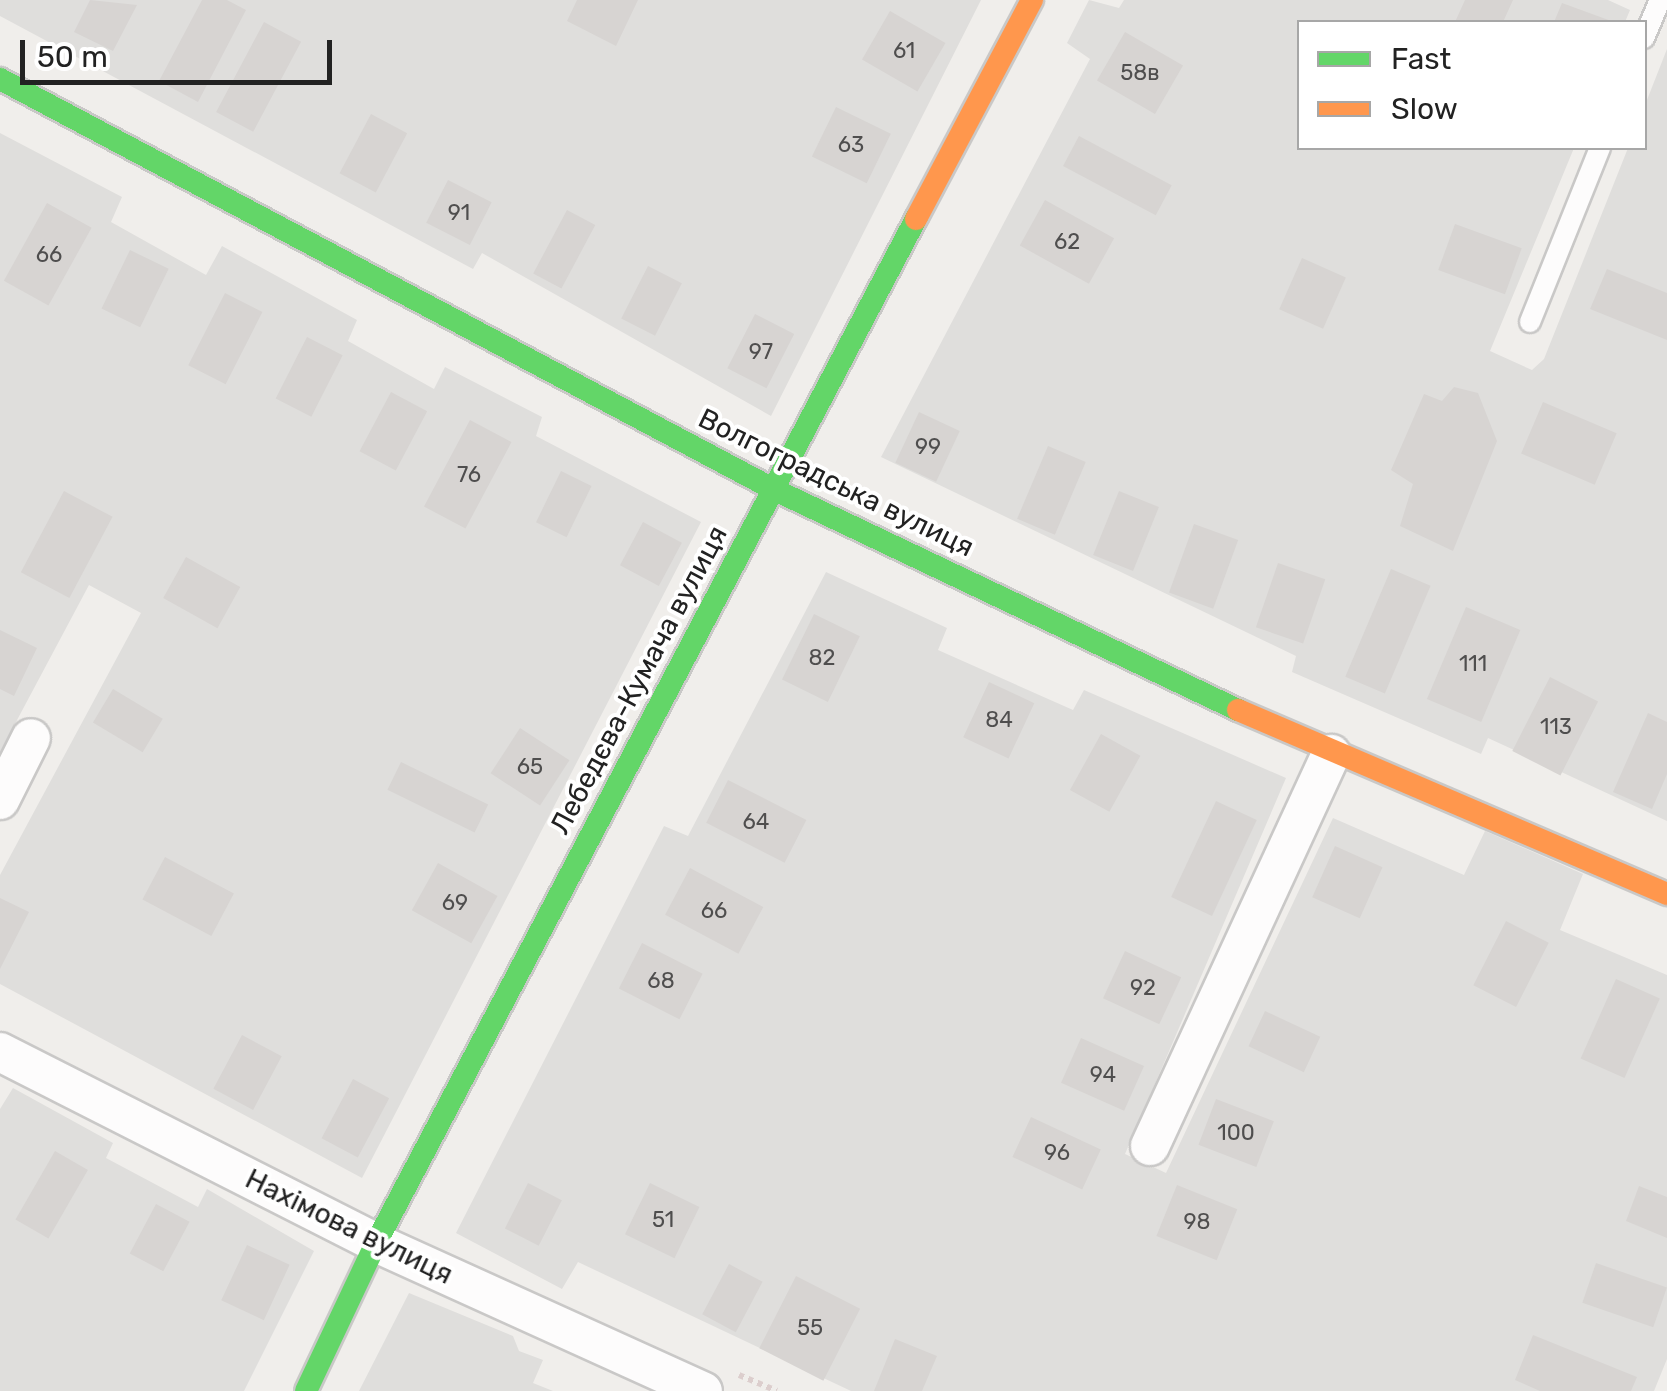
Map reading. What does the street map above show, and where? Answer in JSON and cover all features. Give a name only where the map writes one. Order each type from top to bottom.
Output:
[{"type":"street","name":"Лебедєва-Кумача вулиця","points":[[306,1391],[376,1244],[1032,0]]},
{"type":"street","name":"Волгоградська вулиця","points":[[0,79],[773,489],[1331,754],[1667,894]]},
{"type":"street","points":[[0,800],[31,738]]},
{"type":"street","points":[[1150,1146],[1331,754]]},
{"type":"street","name":"Нахімова вулиця","points":[[0,1052],[376,1244],[703,1391]]},
{"type":"lane","points":[[1647,31],[1660,0]]},
{"type":"lane","points":[[1530,322],[1599,150]]},
{"type":"shaded area","points":[[0,0],[981,0],[771,416],[482,253],[473,269],[0,16]]},
{"type":"shaded area","points":[[1089,0],[1119,8],[1124,0],[1608,0],[1630,10],[1626,20],[1297,20],[1297,150],[1573,150],[1490,351],[1532,370],[1544,359],[1627,150],[1647,150],[1647,100],[1667,49],[1667,821],[1488,738],[1481,754],[1292,672],[1296,656],[881,457],[1090,59],[1067,43]]},
{"type":"shaded area","points":[[0,133],[122,197],[111,222],[206,275],[222,246],[357,320],[348,341],[434,389],[445,367],[542,417],[536,436],[701,522],[362,1178],[0,984],[0,875],[141,613],[89,585],[0,752]]},
{"type":"shaded area","points":[[826,572],[947,628],[938,650],[1073,710],[1084,690],[1286,778],[1125,1154],[1166,1173],[1333,818],[1464,875],[1485,831],[1583,874],[1560,930],[1667,975],[1667,1359],[1654,1391],[851,1391],[578,1262],[562,1289],[456,1233],[664,826],[688,836]]},
{"type":"shaded area","points":[[13,1088],[113,1143],[106,1158],[198,1207],[207,1189],[314,1251],[244,1391],[0,1391],[0,1109]]},
{"type":"shaded area","points":[[409,1293],[513,1336],[519,1351],[543,1360],[533,1383],[553,1391],[359,1391]]},
{"type":"building","points":[[90,0],[137,5],[113,51],[74,32]]},
{"type":"building","points":[[202,0],[227,0],[246,10],[198,102],[159,81]]},
{"type":"building","points":[[577,0],[638,0],[616,46],[567,21]]},
{"type":"building","points":[[1465,0],[1513,0],[1504,20],[1456,20]]},
{"type":"building","points":[[1562,3],[1609,20],[1555,20]]},
{"type":"building","points":[[890,11],[945,43],[917,91],[862,59]]},
{"type":"building","points":[[264,22],[301,42],[253,132],[216,112]]},
{"type":"building","points":[[1125,32],[1183,66],[1155,114],[1097,80]]},
{"type":"building","points":[[836,107],[891,134],[867,183],[812,156]]},
{"type":"building","points":[[371,114],[407,133],[376,192],[340,173]]},
{"type":"building","points":[[1079,136],[1172,185],[1156,215],[1063,166]]},
{"type":"building","points":[[448,180],[492,202],[470,245],[426,223]]},
{"type":"building","points":[[1045,200],[1114,238],[1089,284],[1020,245]]},
{"type":"building","points":[[47,203],[92,228],[48,306],[4,281]]},
{"type":"building","points":[[567,210],[595,225],[561,289],[533,274]]},
{"type":"building","points":[[1455,224],[1522,248],[1505,294],[1438,270]]},
{"type":"building","points":[[130,250],[169,269],[140,327],[102,308]]},
{"type":"building","points":[[1302,258],[1346,278],[1323,329],[1279,309]]},
{"type":"building","points":[[648,266],[682,283],[655,336],[621,319]]},
{"type":"building","points":[[1607,269],[1667,293],[1667,340],[1590,309]]},
{"type":"building","points":[[225,293],[262,312],[226,384],[188,365]]},
{"type":"building","points":[[755,314],[794,334],[767,388],[727,368]]},
{"type":"building","points":[[307,337],[343,355],[311,417],[276,398]]},
{"type":"building","points":[[1454,387],[1478,393],[1497,441],[1453,551],[1400,526],[1413,484],[1391,470],[1424,394],[1442,401]]},
{"type":"building","points":[[391,392],[427,411],[396,470],[360,451]]},
{"type":"building","points":[[1543,402],[1617,433],[1595,485],[1521,454]]},
{"type":"building","points":[[919,412],[960,431],[936,482],[895,463]]},
{"type":"building","points":[[470,420],[511,442],[465,529],[424,507]]},
{"type":"building","points":[[1048,446],[1086,462],[1055,535],[1017,519]]},
{"type":"building","points":[[561,471],[592,486],[567,537],[536,522]]},
{"type":"building","points":[[64,491],[113,517],[69,598],[21,572]]},
{"type":"building","points":[[1119,491],[1159,507],[1133,571],[1093,555]]},
{"type":"building","points":[[643,522],[682,543],[659,586],[620,565]]},
{"type":"building","points":[[1194,524],[1238,540],[1213,609],[1169,593]]},
{"type":"building","points":[[186,557],[240,587],[217,628],[163,598]]},
{"type":"building","points":[[1278,563],[1325,579],[1303,644],[1256,627]]},
{"type":"building","points":[[1391,569],[1431,586],[1385,694],[1345,677]]},
{"type":"building","points":[[1466,607],[1520,630],[1481,722],[1427,699]]},
{"type":"building","points":[[814,614],[860,636],[828,702],[782,680]]},
{"type":"building","points":[[0,630],[37,648],[14,696],[0,689]]},
{"type":"building","points":[[1550,677],[1598,702],[1560,775],[1512,751]]},
{"type":"building","points":[[989,682],[1034,703],[1009,758],[963,737]]},
{"type":"building","points":[[113,689],[163,719],[143,752],[93,722]]},
{"type":"building","points":[[1648,713],[1667,722],[1667,774],[1652,809],[1613,792]]},
{"type":"building","points":[[520,728],[569,760],[540,805],[491,773]]},
{"type":"building","points":[[1101,734],[1140,756],[1109,812],[1070,790]]},
{"type":"building","points":[[401,762],[488,805],[475,832],[387,790]]},
{"type":"building","points":[[728,780],[806,820],[785,863],[706,823]]},
{"type":"building","points":[[1216,801],[1257,820],[1212,916],[1171,897]]},
{"type":"building","points":[[1335,846],[1383,867],[1360,918],[1312,897]]},
{"type":"building","points":[[165,857],[234,894],[211,936],[142,899]]},
{"type":"building","points":[[438,863],[497,896],[471,943],[412,910]]},
{"type":"building","points":[[690,868],[763,907],[738,954],[665,915]]},
{"type":"building","points":[[0,898],[29,912],[0,969]]},
{"type":"building","points":[[1506,921],[1549,943],[1516,1007],[1473,985]]},
{"type":"building","points":[[642,943],[703,974],[679,1019],[619,988]]},
{"type":"building","points":[[1125,951],[1181,977],[1159,1024],[1103,998]]},
{"type":"building","points":[[1616,979],[1660,999],[1624,1078],[1581,1058]]},
{"type":"building","points":[[1265,1011],[1320,1037],[1304,1072],[1249,1046]]},
{"type":"building","points":[[242,1035],[282,1056],[253,1110],[213,1089]]},
{"type":"building","points":[[1081,1038],[1144,1066],[1124,1111],[1061,1083]]},
{"type":"building","points":[[353,1079],[389,1098],[358,1157],[322,1138]]},
{"type":"building","points":[[1216,1099],[1274,1121],[1256,1167],[1198,1145]]},
{"type":"building","points":[[1031,1117],[1101,1150],[1082,1189],[1012,1157]]},
{"type":"building","points":[[55,1151],[88,1170],[48,1238],[16,1219]]},
{"type":"building","points":[[528,1183],[562,1200],[539,1246],[505,1228]]},
{"type":"building","points":[[650,1183],[699,1207],[674,1258],[625,1234]]},
{"type":"building","points":[[1177,1185],[1237,1209],[1217,1260],[1156,1236]]},
{"type":"building","points":[[1639,1186],[1667,1197],[1667,1238],[1626,1221]]},
{"type":"building","points":[[156,1204],[190,1222],[163,1271],[130,1253]]},
{"type":"building","points":[[247,1245],[290,1265],[264,1320],[221,1300]]},
{"type":"building","points":[[1596,1263],[1667,1287],[1653,1327],[1582,1303]]},
{"type":"building","points":[[729,1264],[763,1282],[736,1332],[702,1314]]},
{"type":"building","points":[[796,1276],[860,1309],[823,1381],[759,1348]]},
{"type":"building","points":[[1533,1335],[1637,1377],[1631,1391],[1540,1391],[1515,1380]]},
{"type":"building","points":[[895,1339],[937,1356],[922,1391],[874,1391]]},
{"type":"traffic: fast","points":[[0,79],[773,489],[1238,710]]},
{"type":"traffic: fast","points":[[306,1391],[376,1243],[916,219]]},
{"type":"traffic: slow","points":[[916,219],[1032,0]]},
{"type":"traffic: slow","points":[[1238,710],[1667,894]]}]
